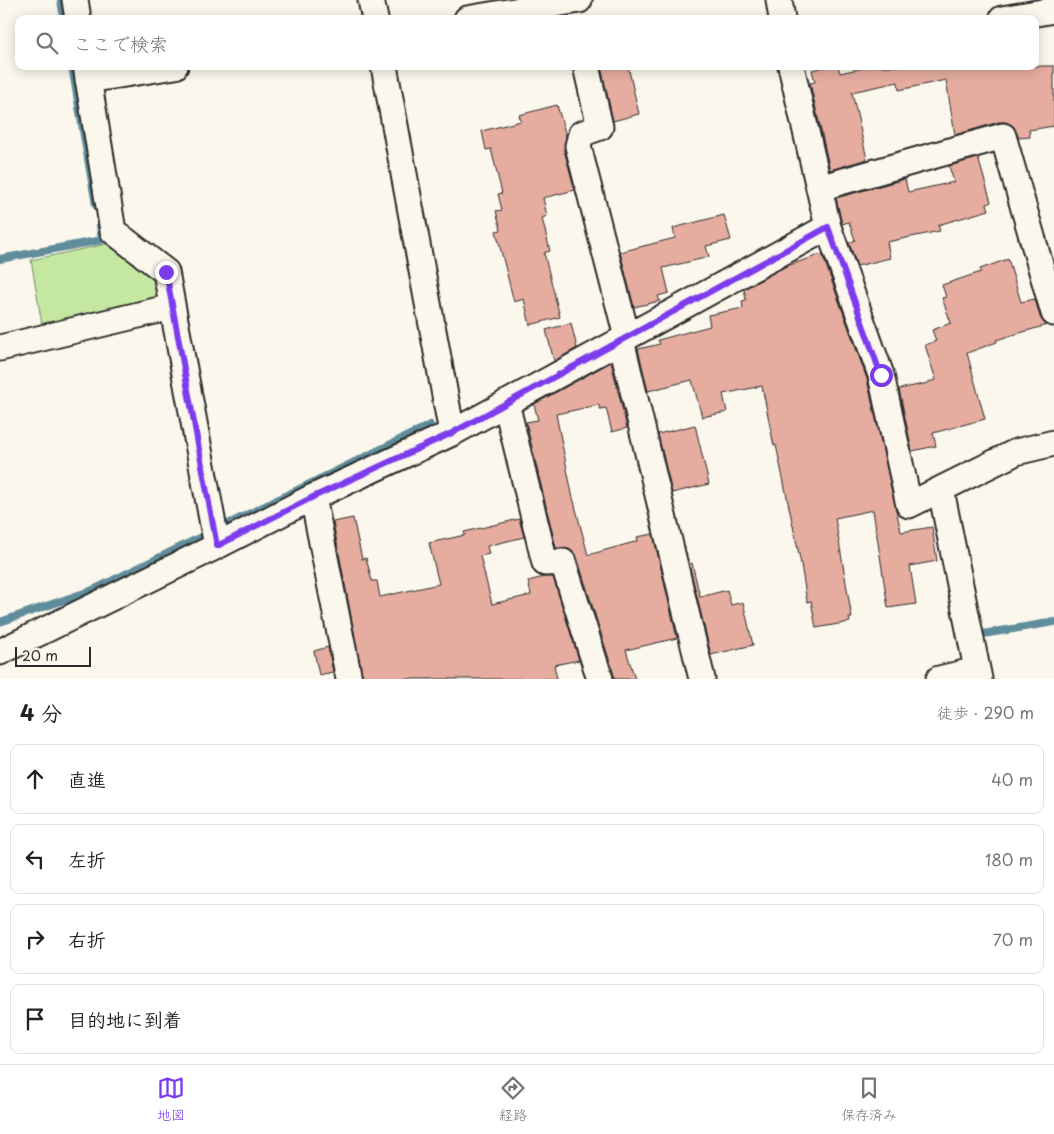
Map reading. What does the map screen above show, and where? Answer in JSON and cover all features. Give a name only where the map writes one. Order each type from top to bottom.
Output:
[{"type":"street","points":[[75,0],[77,15]]},
{"type":"street","points":[[371,0],[374,15]]},
{"type":"street","points":[[779,0],[781,15]]},
{"type":"street","points":[[503,15],[576,7]]},
{"type":"street","points":[[1025,15],[1054,10]]},
{"type":"street","points":[[125,70],[87,73],[113,231],[166,272],[217,546]]},
{"type":"street","points":[[385,70],[452,433]]},
{"type":"street","points":[[587,70],[600,127],[581,134],[578,146],[702,679]]},
{"type":"street","points":[[792,70],[828,227],[881,375],[908,505],[1016,452],[1054,443]]},
{"type":"street","points":[[819,188],[1003,136],[1054,313]]},
{"type":"street","points":[[0,652],[313,497],[452,433],[828,227]]},
{"type":"street","points":[[0,348],[172,307]]},
{"type":"street","points":[[506,404],[545,563],[563,562],[600,679]]},
{"type":"street","points":[[939,679],[978,675],[941,490]]},
{"type":"street","points":[[313,497],[349,679]]},
{"type":"green space","points":[[111,243],[154,276],[159,299],[43,331],[31,260]]},
{"type":"building","points":[[1039,66],[1054,66],[1054,126],[1029,130],[1030,137],[1019,138],[1013,126],[1006,122],[999,122],[955,135],[946,80],[899,90],[898,82],[852,92],[867,159],[830,170],[810,83],[815,82],[812,70],[839,70],[840,73],[854,70],[1039,70]]},
{"type":"building","points":[[602,70],[629,70],[639,114],[613,121]]},
{"type":"building","points":[[557,105],[566,136],[564,150],[575,190],[543,198],[547,216],[542,218],[550,251],[544,253],[560,317],[530,325],[524,299],[514,302],[496,231],[501,230],[496,211],[502,210],[498,194],[502,193],[491,149],[486,150],[482,131],[521,121],[519,115]]},
{"type":"building","points":[[978,158],[991,202],[987,204],[989,210],[938,225],[940,231],[887,242],[890,258],[857,266],[849,243],[855,240],[849,222],[842,224],[836,198],[905,179],[908,192],[954,182],[949,166]]},
{"type":"building","points":[[724,215],[731,240],[706,246],[709,257],[663,268],[669,293],[658,296],[660,301],[634,307],[620,252],[675,238],[673,228]]},
{"type":"building","points":[[822,254],[867,379],[901,532],[932,527],[937,561],[910,566],[916,604],[888,608],[873,510],[835,518],[852,618],[849,618],[850,622],[816,628],[811,601],[807,602],[801,564],[762,386],[723,394],[727,412],[702,417],[692,380],[648,391],[638,349],[660,344],[658,340],[710,326],[708,315],[743,308],[742,301],[746,300],[744,289],[784,267]]},
{"type":"building","points":[[1008,259],[1021,302],[1035,299],[1040,317],[1047,325],[996,340],[997,342],[967,353],[985,419],[933,433],[936,446],[912,451],[899,389],[936,380],[925,345],[936,341],[932,330],[951,323],[942,298],[946,297],[942,285],[981,272],[980,269]]},
{"type":"building","points":[[571,323],[577,348],[554,361],[546,330]]},
{"type":"building","points":[[611,362],[627,428],[612,432],[606,408],[600,409],[599,405],[556,414],[572,494],[588,555],[638,541],[637,537],[653,534],[677,638],[626,650],[635,679],[614,679],[577,557],[569,549],[556,548],[526,422],[538,420],[534,404]]},
{"type":"building","points":[[695,425],[709,484],[672,493],[658,434]]},
{"type":"building","points":[[353,518],[362,559],[366,558],[372,581],[377,581],[380,597],[439,584],[429,543],[465,535],[464,532],[519,519],[524,537],[487,546],[489,554],[480,556],[492,604],[531,595],[528,581],[553,577],[579,660],[554,665],[557,679],[363,679],[333,522]]},
{"type":"building","points":[[692,563],[700,597],[727,590],[731,605],[743,602],[753,645],[711,655],[689,564]]},
{"type":"building","points":[[328,647],[333,672],[319,675],[314,651]]},
{"type":"waterway","points":[[61,0],[63,15]]},
{"type":"waterway","points":[[73,70],[96,205]]},
{"type":"waterway","points":[[0,259],[102,240],[100,226]]},
{"type":"waterway","points":[[226,525],[430,425]]},
{"type":"waterway","points":[[0,622],[93,590],[203,536]]},
{"type":"waterway","points":[[983,634],[1054,622]]},
{"type":"route","points":[[166,272],[217,546],[313,497],[452,433],[828,227],[881,375]]}]
